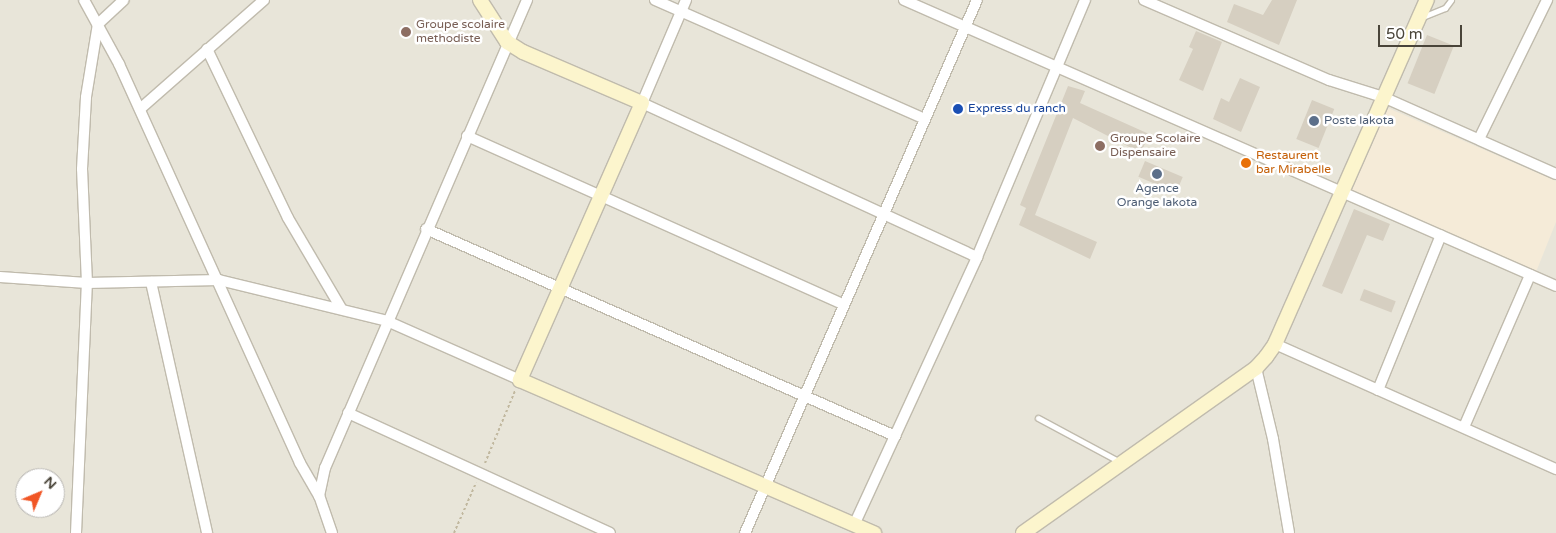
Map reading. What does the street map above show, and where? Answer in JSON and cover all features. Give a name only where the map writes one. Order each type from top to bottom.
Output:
[{"type":"street","points":[[84,0],[140,109],[219,280],[289,439],[319,496],[332,533]]},
{"type":"street","points":[[76,533],[87,284],[84,142],[90,58],[98,24],[124,0]]},
{"type":"street","points":[[140,109],[264,0]]},
{"type":"street","points":[[480,0],[507,42],[523,52],[642,103],[977,256]]},
{"type":"street","points":[[319,496],[325,468],[348,413],[507,42],[527,0]]},
{"type":"street","points":[[656,0],[925,119]]},
{"type":"street","points":[[520,380],[560,286],[602,198],[686,0]]},
{"type":"street","points":[[904,0],[966,29],[1441,234],[1556,286]]},
{"type":"street","points":[[745,533],[763,487],[966,29],[977,0]]},
{"type":"street","points":[[854,525],[977,256],[1085,0]]},
{"type":"street","points":[[1144,0],[1329,80],[1383,97],[1556,174]]},
{"type":"street","points":[[1023,533],[1256,368],[1276,344],[1340,191],[1427,0]]},
{"type":"street","points":[[1479,140],[1547,0]]},
{"type":"street","points":[[207,49],[288,218],[340,308]]},
{"type":"street","points":[[467,136],[602,198],[843,304]]},
{"type":"street","points":[[426,229],[560,286],[895,436]]},
{"type":"street","points":[[1378,390],[1441,234]]},
{"type":"street","points":[[1464,427],[1530,275]]},
{"type":"street","points":[[0,277],[87,284],[219,280],[387,321],[763,487],[874,533]]},
{"type":"street","points":[[151,282],[207,533]]},
{"type":"street","points":[[1276,344],[1556,469]]},
{"type":"street","points":[[1256,368],[1273,438],[1290,533]]},
{"type":"street","points":[[348,413],[610,533]]},
{"type":"lane","points":[[1419,18],[1445,8],[1451,0]]},
{"type":"lane","points":[[1038,418],[1122,463]]},
{"type":"path","points":[[454,533],[520,380]]},
{"type":"shaded area","points":[[0,0],[1556,0],[1556,533],[0,533]]},
{"type":"shaded area","points":[[1388,108],[1556,181],[1556,222],[1536,272],[1350,191]]},
{"type":"building","points":[[1272,0],[1297,0],[1279,45],[1227,22],[1234,4],[1263,15]]},
{"type":"building","points":[[1196,31],[1222,42],[1203,91],[1179,80],[1193,49],[1189,47]]},
{"type":"building","points":[[1427,35],[1454,46],[1434,94],[1408,83]]},
{"type":"building","points":[[1240,78],[1260,87],[1241,132],[1213,119],[1221,98],[1229,102]]},
{"type":"building","points":[[1068,86],[1085,91],[1080,103],[1149,134],[1141,153],[1073,118],[1035,215],[1097,242],[1090,259],[1019,225],[1026,208],[1020,205]]},
{"type":"building","points":[[1312,100],[1334,109],[1319,148],[1296,139]]},
{"type":"building","points":[[1145,161],[1183,177],[1176,193],[1138,177]]},
{"type":"building","points":[[1354,209],[1390,224],[1383,241],[1367,235],[1342,294],[1322,286]]},
{"type":"building","points":[[1364,289],[1396,301],[1391,312],[1360,300]]},
{"type":"place","name":"Groupe scolaire methodiste","points":[[406,32]]},
{"type":"place","name":"Express du ranch","points":[[958,109]]},
{"type":"place","name":"Poste lakota","points":[[1314,121]]},
{"type":"place","name":"Groupe Scolaire Dispensaire","points":[[1100,146]]},
{"type":"place","name":"Restaurent bar Mirabelle","points":[[1246,163]]},
{"type":"place","name":"Agence Orange lakota","points":[[1157,174]]}]
